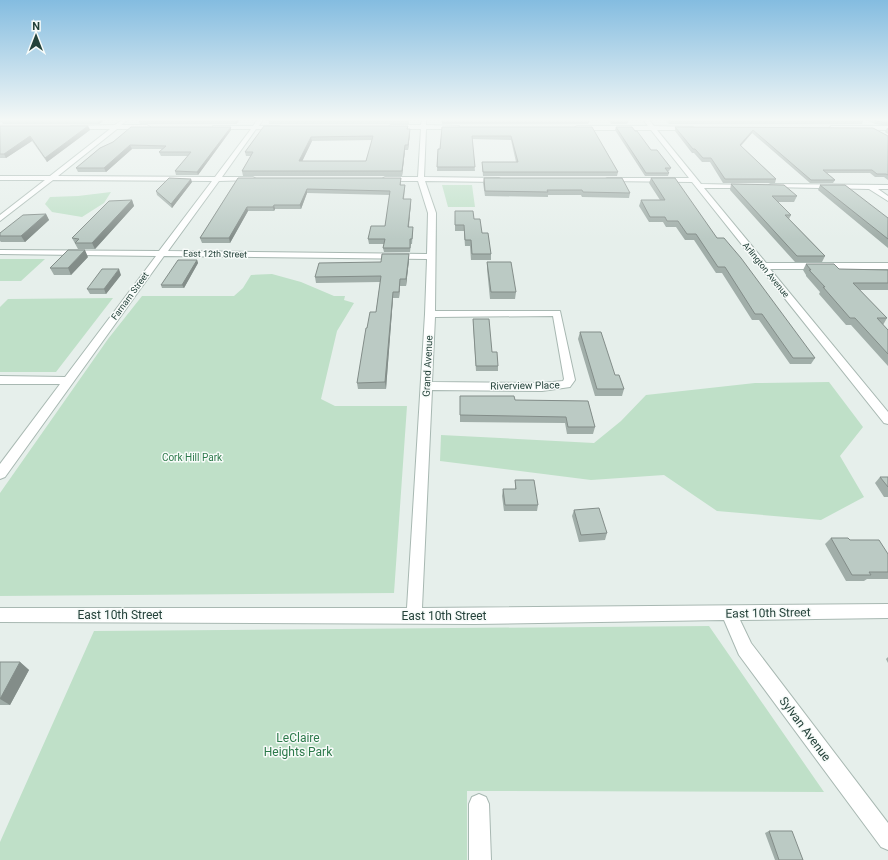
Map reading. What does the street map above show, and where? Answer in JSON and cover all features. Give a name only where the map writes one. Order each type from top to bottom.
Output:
[{"type":"street","points":[[0,219],[75,159]]},
{"type":"street","name":"Farnam Street","points":[[0,474],[231,159]]},
{"type":"street","name":"Grand Avenue","points":[[414,616],[430,314],[432,213],[421,179],[422,159]]},
{"type":"street","name":"Arlington Avenue","points":[[678,159],[888,420]]},
{"type":"street","points":[[0,178],[264,179]]},
{"type":"street","points":[[373,179],[507,180]]},
{"type":"street","points":[[601,180],[757,186],[888,187]]},
{"type":"street","points":[[871,187],[888,199]]},
{"type":"street","name":"East 12th Street","points":[[0,252],[430,257]]},
{"type":"street","points":[[763,266],[888,266]]},
{"type":"street","name":"Riverview Place","points":[[426,386],[542,387],[566,384],[570,380],[557,313],[430,314]]},
{"type":"street","points":[[0,380],[67,381]]},
{"type":"street","name":"East 10th Street","points":[[0,615],[414,616],[888,611]]},
{"type":"street","name":"Sylvan Avenue","points":[[729,613],[745,649],[888,840]]},
{"type":"street","points":[[479,804],[480,860]]},
{"type":"green space","points":[[442,185],[472,185],[475,207],[448,207]]},
{"type":"green space","points":[[111,192],[104,203],[82,217],[52,212],[45,204],[50,197],[78,196]]},
{"type":"green space","points":[[0,259],[45,259],[21,281],[0,281]]},
{"type":"green space","name":"Cork Hill Park","points":[[272,274],[301,282],[334,296],[345,296],[344,300],[354,303],[337,331],[321,399],[335,406],[407,406],[394,593],[0,596],[0,493],[108,339],[142,296],[234,296],[243,288],[251,275]]},
{"type":"green space","points":[[113,298],[56,372],[0,372],[0,307],[8,299]]},
{"type":"green space","points":[[829,382],[863,427],[840,456],[864,497],[821,520],[717,511],[664,475],[591,480],[440,461],[441,435],[594,443],[621,421],[646,395],[755,383]]},
{"type":"green space","name":"LeClaire Heights Park","points":[[709,626],[824,792],[467,791],[467,860],[0,860],[0,842],[94,631]]},
{"type":"building","points":[[87,159],[114,159],[104,168],[76,168]]},
{"type":"building","points":[[185,159],[207,159],[197,172],[175,171]]},
{"type":"building","points":[[249,159],[366,161],[367,159],[403,159],[402,171],[242,171]]},
{"type":"building","points":[[437,159],[474,159],[475,167],[437,167]]},
{"type":"building","points":[[517,159],[611,159],[618,172],[483,172],[482,162],[518,162]]},
{"type":"building","points":[[637,159],[664,159],[671,168],[665,168],[669,173],[646,173]]},
{"type":"building","points":[[712,159],[755,159],[776,179],[725,179]]},
{"type":"building","points":[[787,159],[888,159],[888,175],[877,174],[872,170],[823,170],[835,180],[811,180]]},
{"type":"building","points":[[169,178],[191,179],[171,204],[156,191]]},
{"type":"building","points":[[238,178],[401,178],[400,185],[405,185],[403,199],[411,199],[408,227],[413,227],[412,239],[410,239],[410,248],[383,248],[385,239],[368,239],[371,226],[385,226],[390,191],[307,189],[300,205],[247,207],[229,238],[200,238]]},
{"type":"building","points":[[484,178],[622,178],[630,193],[583,192],[582,190],[547,190],[548,192],[485,191]]},
{"type":"building","points":[[651,178],[675,178],[717,238],[724,238],[741,258],[815,358],[793,358],[762,314],[755,314],[725,267],[718,267],[696,234],[687,234],[678,221],[667,221],[665,217],[650,217],[641,200],[665,200]]},
{"type":"building","points":[[731,184],[784,185],[797,196],[772,196],[791,215],[785,215],[825,256],[797,256]]},
{"type":"building","points":[[820,185],[845,185],[888,218],[888,239]]},
{"type":"building","points":[[132,200],[92,243],[75,243],[79,239],[72,238],[109,201]]},
{"type":"building","points":[[455,211],[473,211],[474,219],[480,219],[482,233],[488,233],[491,254],[472,254],[471,240],[465,240],[464,225],[455,225]]},
{"type":"building","points":[[46,214],[21,236],[0,236],[0,233],[23,215]]},
{"type":"building","points":[[68,250],[85,250],[68,268],[50,268]]},
{"type":"building","points":[[382,254],[409,254],[406,279],[400,279],[399,292],[393,292],[385,382],[357,383],[366,328],[370,312],[376,312],[381,276],[315,277],[319,263],[381,262]]},
{"type":"building","points":[[178,260],[197,260],[182,285],[161,285]]},
{"type":"building","points":[[487,262],[511,262],[516,292],[491,292]]},
{"type":"building","points":[[806,264],[834,264],[839,269],[888,270],[888,283],[853,283],[887,318],[877,318],[888,330],[888,354],[855,318],[850,318],[809,270],[811,270]]},
{"type":"building","points":[[102,269],[119,269],[104,289],[87,289]]},
{"type":"building","points":[[473,319],[489,319],[492,352],[497,352],[498,366],[476,366]]},
{"type":"building","points":[[580,332],[601,332],[615,375],[619,375],[624,389],[597,389]]},
{"type":"building","points":[[460,396],[514,396],[515,400],[588,401],[595,427],[568,427],[566,417],[460,415]]},
{"type":"building","points":[[880,477],[888,477],[888,487]]},
{"type":"building","points":[[515,480],[534,480],[538,505],[505,505],[503,489],[516,489]]},
{"type":"building","points":[[599,508],[607,533],[581,535],[574,510]]},
{"type":"building","points":[[831,538],[848,538],[850,540],[879,540],[888,554],[888,572],[869,572],[871,575],[852,575]]},
{"type":"building","points":[[0,662],[20,662],[0,699]]},
{"type":"building","points":[[769,831],[792,831],[803,860],[779,860]]}]
